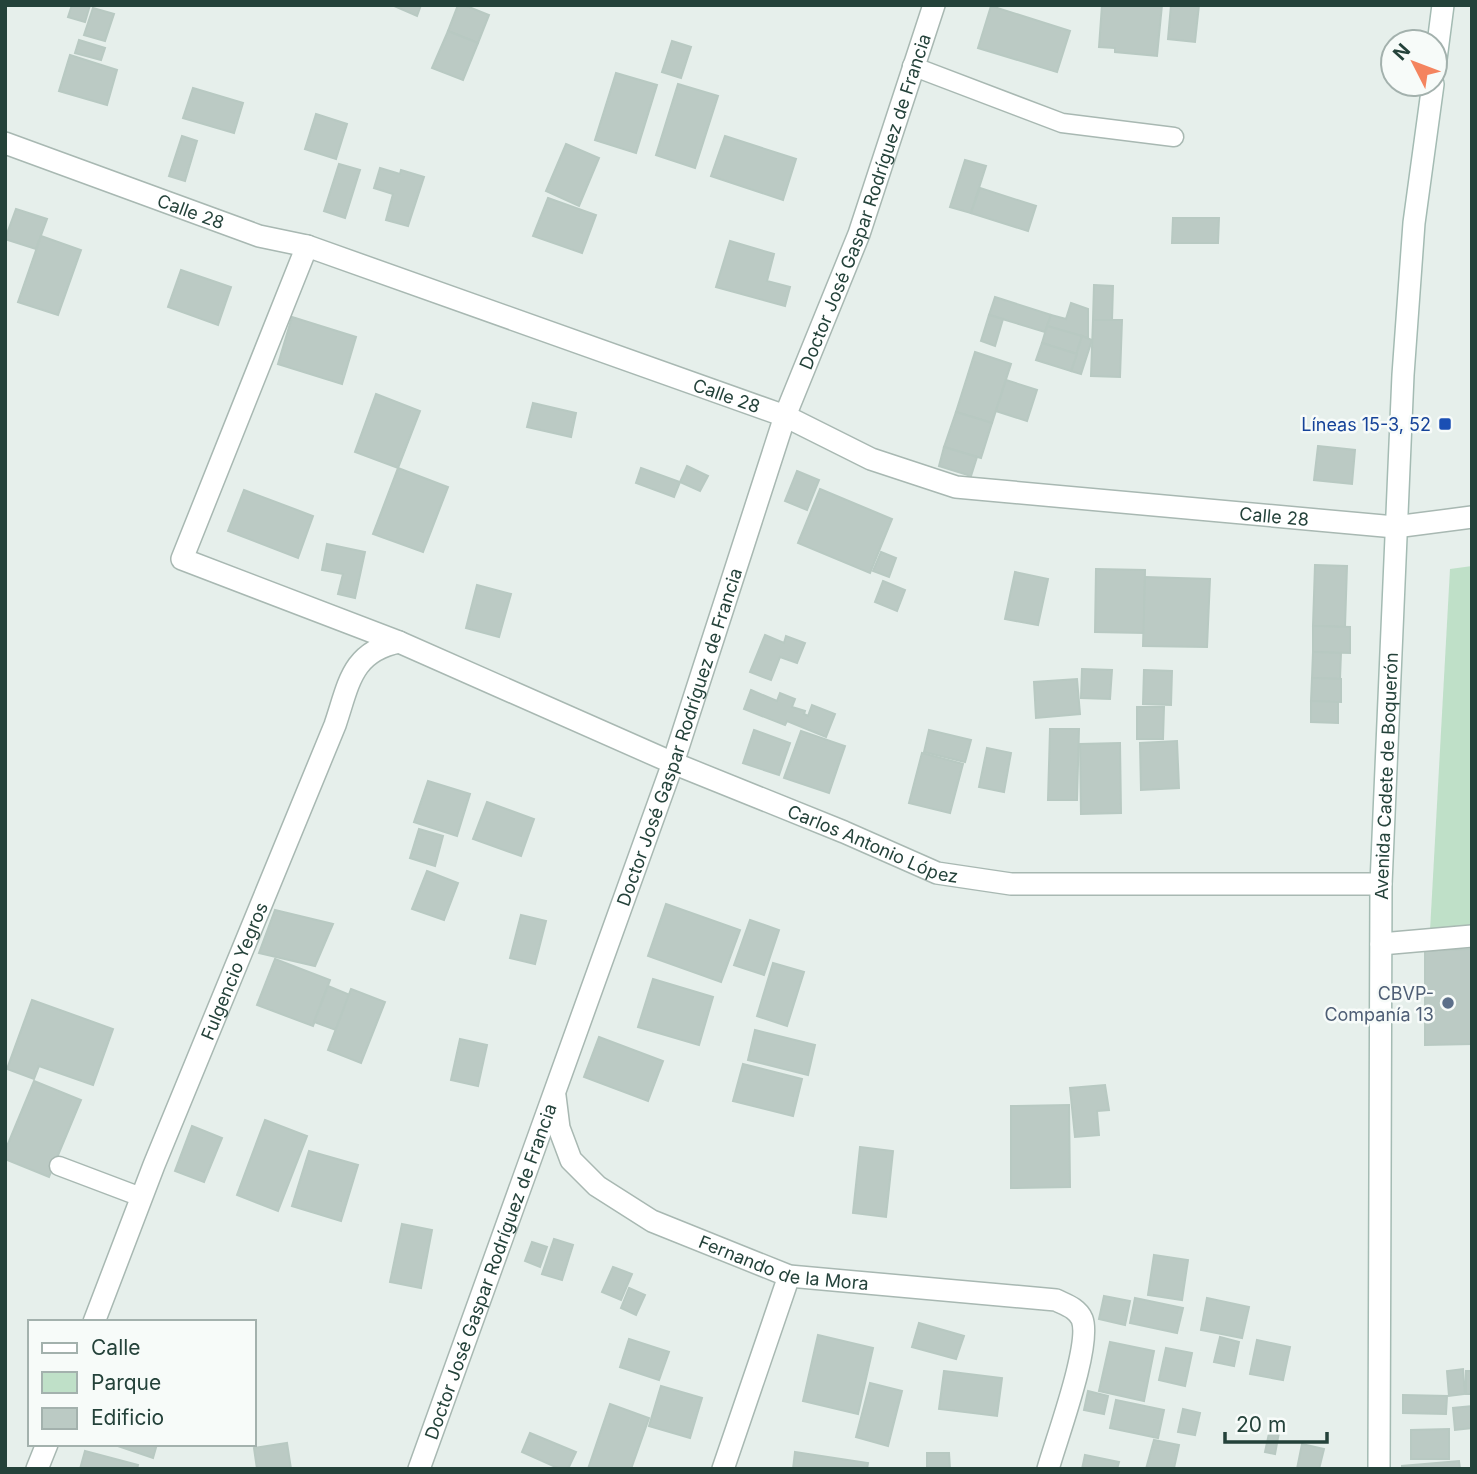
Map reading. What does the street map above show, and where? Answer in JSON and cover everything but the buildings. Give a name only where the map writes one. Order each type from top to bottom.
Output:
[{"type":"street","name":"Doctor José Gaspar Rodríguez de Francia","points":[[419,1469],[673,763],[785,416],[859,234],[934,5]]},
{"type":"street","points":[[1440,28],[1443,5]]},
{"type":"street","name":"Avenida Cadete de Boquerón","points":[[1379,1469],[1381,884],[1395,527],[1414,223],[1431,98]]},
{"type":"street","name":"Calle 28","points":[[5,143],[259,236],[307,246],[785,416],[871,459],[956,487],[1395,527],[1472,517]]},
{"type":"street","name":"Carlos Antonio López","points":[[307,246],[181,559],[399,642],[673,763],[937,873],[1010,884],[1381,884]]},
{"type":"street","name":"Fulgencio Yegros","points":[[94,1320],[141,1197],[335,725],[353,672],[368,653],[384,645],[399,642]]},
{"type":"street","points":[[1381,944],[1472,936]]},
{"type":"street","name":"Fernando de la Mora","points":[[554,1093],[559,1128],[571,1160],[597,1186],[652,1221],[789,1276],[1056,1300],[1075,1309],[1082,1320],[1084,1337],[1077,1371],[1048,1469]]},
{"type":"street","points":[[723,1469],[789,1276]]},
{"type":"street","points":[[37,1469],[46,1446]]},
{"type":"lane","points":[[912,66],[1062,123],[1174,137]]},
{"type":"lane","points":[[59,1166],[141,1197]]},
{"type":"green space","points":[[1472,566],[1472,927],[1430,931],[1450,569]]},
{"type":"place","name":"Líneas 15-3, 52","points":[[1445,424]]},
{"type":"place","name":"CBVP- Companía 13","points":[[1448,1003]]}]
